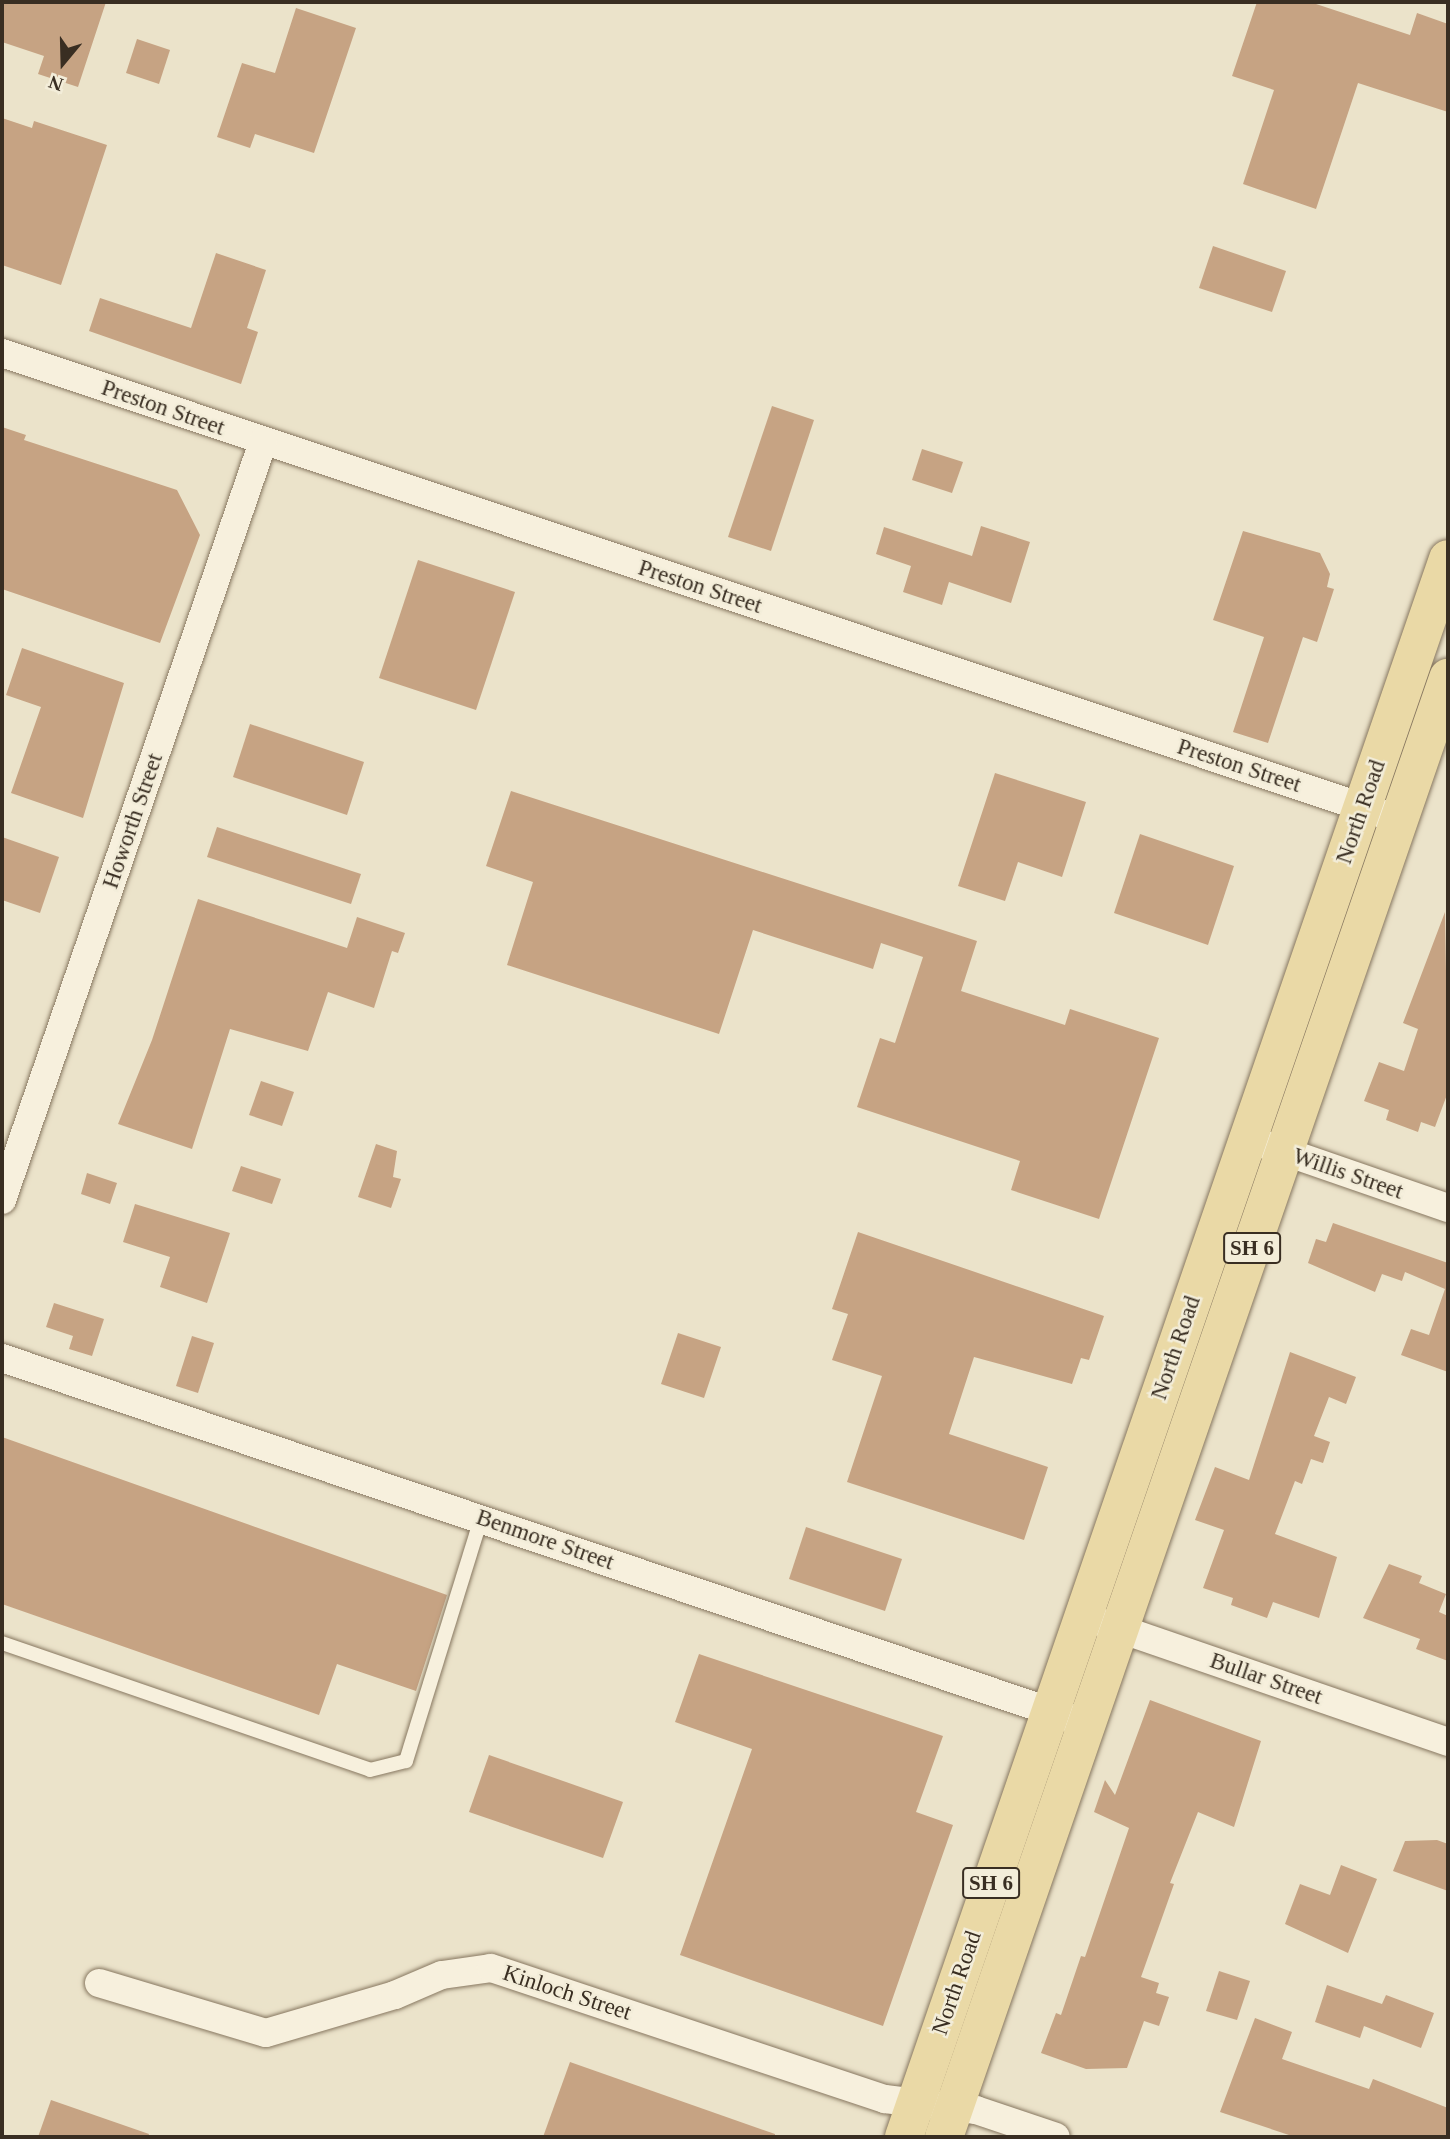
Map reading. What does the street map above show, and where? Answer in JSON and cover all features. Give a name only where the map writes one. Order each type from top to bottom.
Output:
[{"type":"main road","name":"North Road","points":[[910,2120],[1448,559]]},
{"type":"main road","name":"North Road","points":[[950,2122],[1448,680]]},
{"type":"street","name":"Preston Street","points":[[2,353],[1400,819]]},
{"type":"street","name":"Howorth Street","points":[[2,1200],[263,442]]},
{"type":"street","points":[[1411,668],[1448,680]]},
{"type":"street","name":"Willis Street","points":[[1249,1139],[1448,1208]]},
{"type":"street","name":"Benmore Street","points":[[2,1358],[1088,1723]]},
{"type":"street","name":"Bullar Street","points":[[1084,1616],[1448,1742]]},
{"type":"street","name":"Kinloch Street","points":[[99,1983],[266,2033],[395,1995],[442,1975],[491,1968],[885,2099],[910,2120],[950,2122],[1056,2137]]},
{"type":"lane","points":[[2,1643],[369,1770],[406,1760],[481,1518]]},
{"type":"building","points":[[2,2],[106,2],[78,87],[38,74],[44,56],[2,42]]},
{"type":"building","points":[[1257,2],[1310,2],[1410,35],[1417,13],[1448,24],[1448,112],[1358,83],[1316,209],[1243,184],[1274,90],[1232,76]]},
{"type":"building","points":[[296,8],[356,28],[314,153],[255,134],[250,148],[217,137],[242,63],[275,73]]},
{"type":"building","points":[[137,39],[170,50],[159,84],[126,73]]},
{"type":"building","points":[[2,118],[32,128],[34,121],[107,145],[61,285],[2,265]]},
{"type":"building","points":[[1213,246],[1286,271],[1272,312],[1199,288]]},
{"type":"building","points":[[216,253],[266,270],[247,328],[258,332],[241,384],[89,331],[100,298],[191,328]]},
{"type":"building","points":[[772,406],[814,420],[771,551],[728,537]]},
{"type":"building","points":[[2,427],[26,435],[24,440],[177,490],[200,535],[160,643],[2,589]]},
{"type":"building","points":[[922,449],[963,462],[952,493],[912,480]]},
{"type":"building","points":[[981,526],[1030,542],[1011,603],[949,582],[942,605],[903,592],[911,566],[876,554],[884,527],[972,556]]},
{"type":"building","points":[[1243,531],[1320,553],[1330,574],[1327,587],[1334,589],[1317,642],[1303,637],[1268,743],[1233,732],[1264,637],[1213,620]]},
{"type":"building","points":[[418,560],[515,592],[476,710],[379,678]]},
{"type":"building","points":[[22,648],[124,683],[83,818],[11,793],[41,707],[6,695]]},
{"type":"building","points":[[250,724],[364,762],[347,815],[233,777]]},
{"type":"building","points":[[995,773],[1086,802],[1062,877],[1018,862],[1005,901],[958,886]]},
{"type":"building","points":[[511,791],[977,941],[961,991],[1065,1025],[1070,1009],[1159,1038],[1099,1219],[1011,1190],[1020,1161],[857,1107],[880,1038],[895,1043],[923,957],[881,943],[873,969],[753,930],[719,1034],[507,965],[533,882],[486,866]]},
{"type":"building","points":[[217,827],[361,874],[351,904],[207,857]]},
{"type":"building","points":[[1140,834],[1234,866],[1208,945],[1114,913]]},
{"type":"building","points":[[2,837],[59,857],[40,913],[2,900]]},
{"type":"building","points":[[198,899],[347,948],[357,917],[405,933],[398,953],[392,951],[374,1008],[328,992],[308,1051],[230,1029],[192,1149],[118,1124],[152,1040]]},
{"type":"building","points":[[1445,912],[1448,1092],[1435,1127],[1421,1122],[1418,1132],[1386,1120],[1389,1110],[1364,1101],[1379,1062],[1404,1071],[1418,1029],[1403,1023]]},
{"type":"building","points":[[261,1081],[294,1092],[282,1126],[249,1115]]},
{"type":"building","points":[[376,1144],[397,1151],[393,1177],[401,1179],[391,1208],[358,1197]]},
{"type":"building","points":[[241,1166],[281,1179],[272,1204],[232,1191]]},
{"type":"building","points":[[87,1173],[117,1183],[110,1204],[81,1194]]},
{"type":"building","points":[[135,1204],[230,1233],[207,1303],[160,1287],[170,1257],[123,1242]]},
{"type":"building","points":[[1333,1223],[1448,1263],[1448,1372],[1401,1355],[1411,1329],[1429,1335],[1445,1289],[1405,1272],[1402,1281],[1382,1274],[1375,1292],[1308,1263],[1316,1239],[1326,1242]]},
{"type":"building","points":[[858,1232],[1104,1316],[1089,1360],[1081,1358],[1072,1384],[974,1357],[949,1434],[1048,1467],[1024,1540],[847,1482],[882,1376],[832,1360],[848,1314],[832,1309]]},
{"type":"building","points":[[54,1303],[104,1319],[92,1356],[69,1349],[73,1336],[46,1327]]},
{"type":"building","points":[[678,1333],[721,1347],[704,1398],[661,1384]]},
{"type":"building","points":[[192,1336],[214,1343],[198,1393],[176,1386]]},
{"type":"building","points":[[1290,1352],[1356,1377],[1346,1404],[1329,1397],[1314,1436],[1330,1442],[1323,1463],[1311,1459],[1302,1484],[1295,1481],[1275,1534],[1337,1557],[1319,1618],[1273,1602],[1267,1618],[1231,1605],[1233,1598],[1203,1588],[1224,1530],[1195,1520],[1215,1467],[1249,1480]]},
{"type":"building","points":[[2,1437],[447,1595],[416,1691],[337,1664],[319,1715],[2,1604]]},
{"type":"building","points":[[806,1527],[902,1559],[885,1611],[789,1579]]},
{"type":"building","points":[[1389,1564],[1422,1576],[1419,1583],[1446,1594],[1439,1612],[1448,1616],[1448,1661],[1416,1649],[1420,1639],[1363,1618]]},
{"type":"building","points":[[699,1654],[943,1736],[916,1812],[953,1825],[883,2026],[680,1955],[752,1749],[675,1722]]},
{"type":"building","points":[[1150,1700],[1261,1741],[1234,1827],[1198,1812],[1170,1883],[1174,1884],[1141,1977],[1159,1983],[1156,1993],[1169,1997],[1159,2026],[1144,2021],[1127,2068],[1086,2069],[1041,2053],[1056,2013],[1061,2015],[1081,1956],[1085,1957],[1129,1828],[1094,1812],[1105,1780],[1115,1795]]},
{"type":"building","points":[[489,1755],[623,1802],[603,1858],[469,1812]]},
{"type":"building","points":[[1437,1840],[1448,1844],[1448,1891],[1393,1871],[1405,1841]]},
{"type":"building","points":[[1341,1865],[1377,1879],[1348,1953],[1285,1924],[1300,1884],[1330,1895]]},
{"type":"building","points":[[1219,1971],[1250,1981],[1237,2020],[1206,2011]]},
{"type":"building","points":[[1327,1985],[1382,2004],[1386,1995],[1434,2013],[1421,2048],[1364,2026],[1360,2038],[1315,2022]]},
{"type":"building","points":[[1255,2018],[1292,2032],[1282,2059],[1369,2089],[1373,2079],[1448,2108],[1448,2137],[1295,2137],[1220,2112]]},
{"type":"building","points":[[570,2062],[775,2134],[775,2137],[543,2137]]},
{"type":"building","points":[[51,2100],[149,2134],[148,2137],[38,2137]]}]
